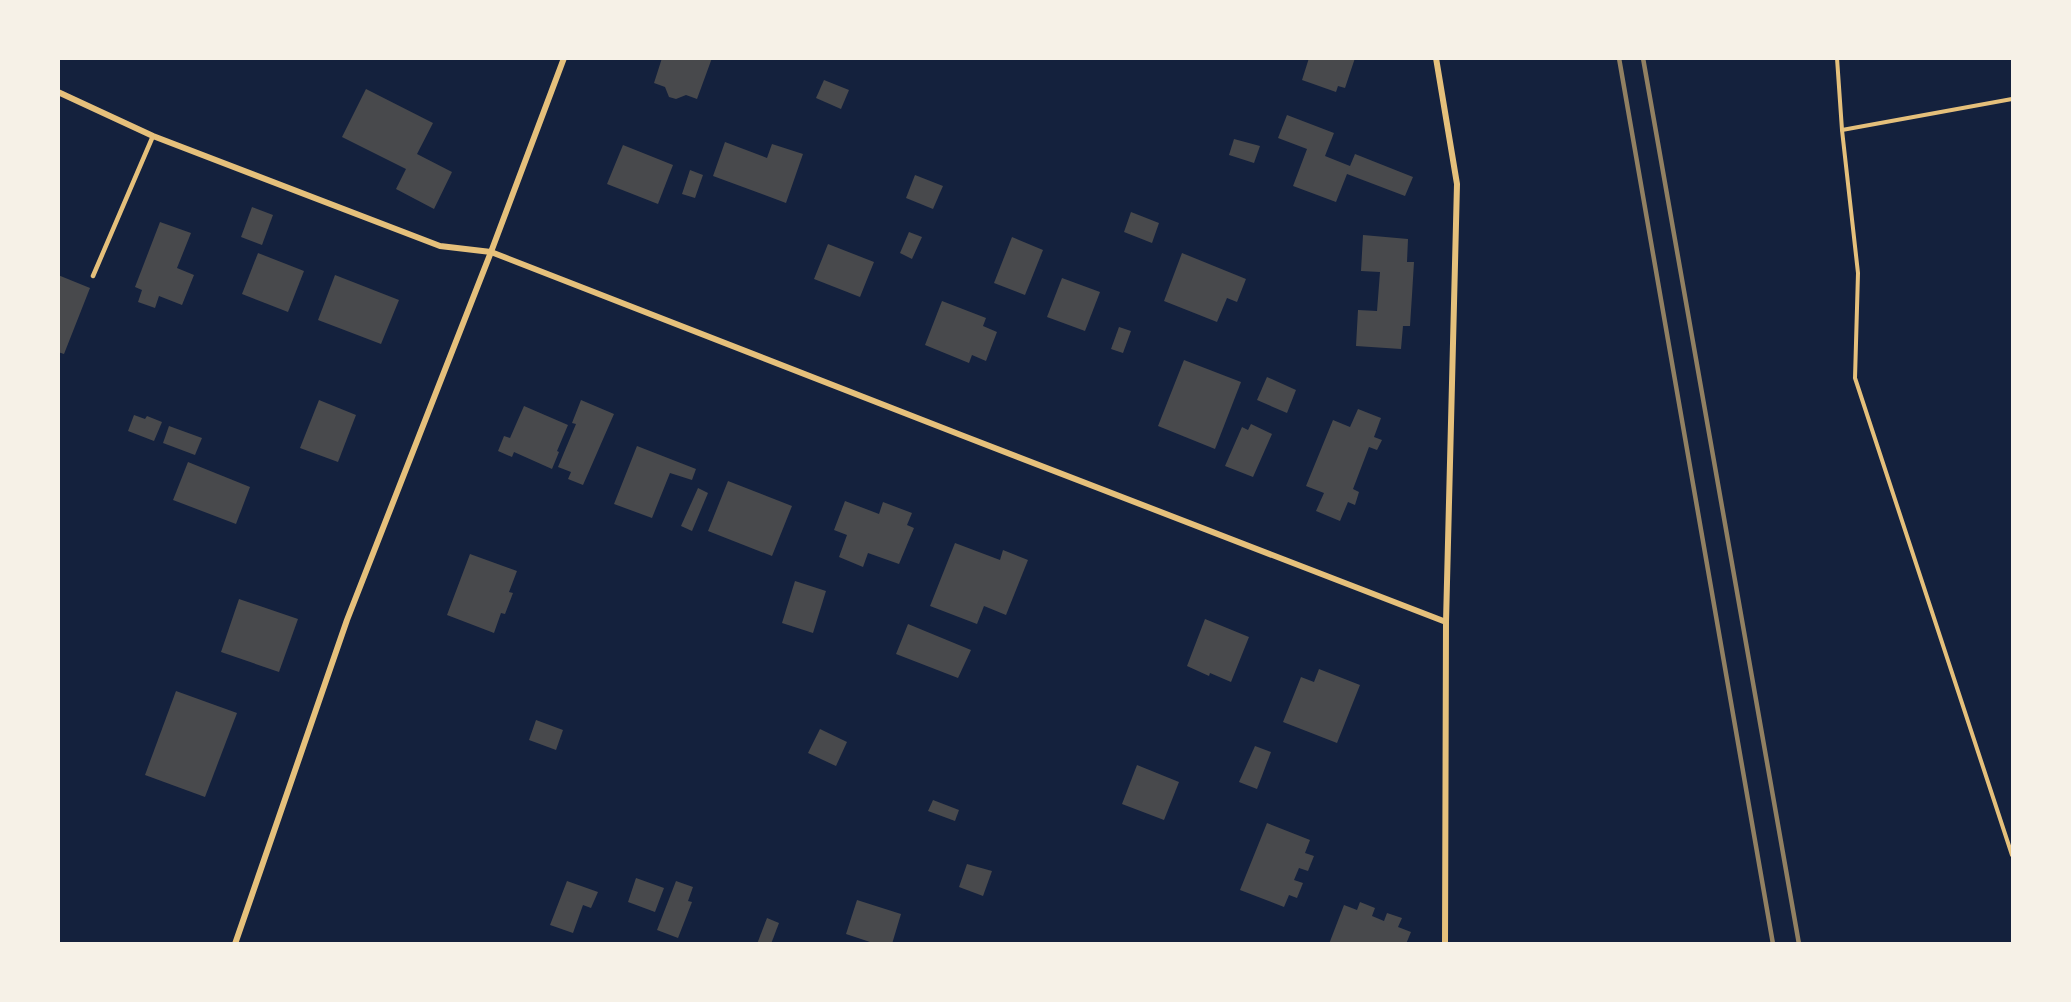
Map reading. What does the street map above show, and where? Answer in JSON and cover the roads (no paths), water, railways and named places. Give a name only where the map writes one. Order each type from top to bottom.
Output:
[{"type":"street","points":[[235,944],[347,620],[564,58]]},
{"type":"street","points":[[1436,58],[1457,184],[1446,622],[1445,944]]},
{"type":"street","points":[[58,92],[153,136],[440,246],[491,252],[1446,622]]},
{"type":"lane","points":[[93,276],[153,136]]},
{"type":"railway","points":[[1619,58],[1773,944]]},
{"type":"railway","points":[[1643,58],[1799,944]]}]
